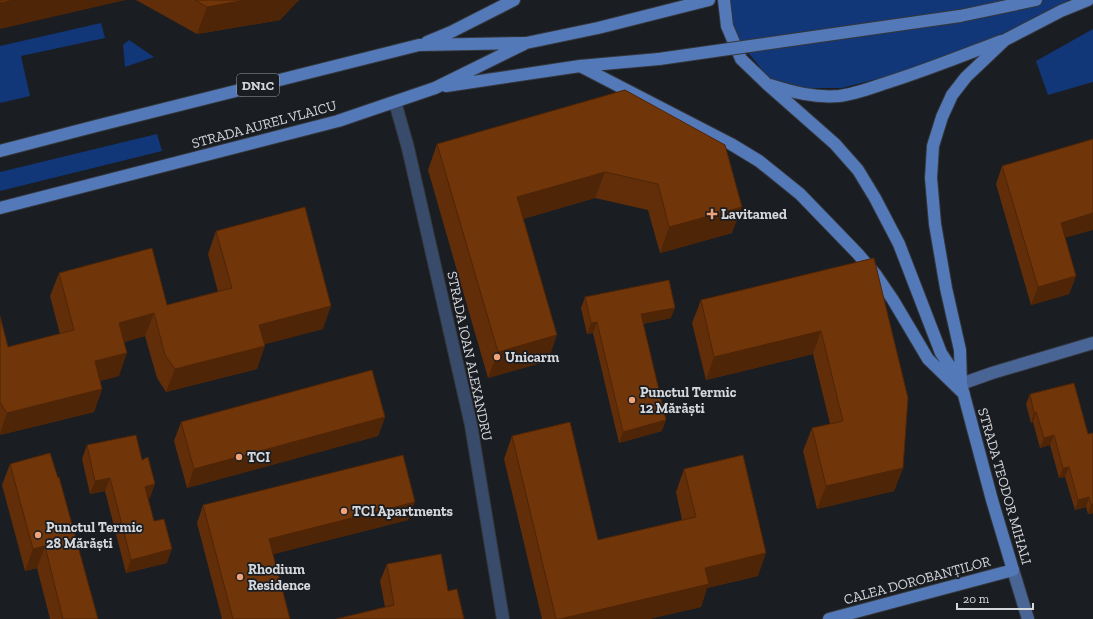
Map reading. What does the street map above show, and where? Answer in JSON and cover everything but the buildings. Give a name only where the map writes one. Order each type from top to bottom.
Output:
[{"type":"main road","points":[[419,45],[451,32],[514,0]]},
{"type":"main road","name":"STRADA AUREL VLAICU","points":[[0,151],[419,45],[526,43],[598,28],[709,0]]},
{"type":"main road","points":[[724,0],[727,26],[741,59],[835,144],[858,170],[875,198],[899,244],[941,353],[963,389]]},
{"type":"main road","points":[[435,88],[580,66],[659,59],[960,16],[1036,0]]},
{"type":"main road","points":[[1061,11],[1075,0]]},
{"type":"main road","points":[[767,84],[793,92],[820,96],[845,95],[897,79],[1005,40],[1061,11],[1088,0]]},
{"type":"main road","points":[[963,389],[960,350],[946,288],[935,224],[931,178],[934,146],[942,116],[952,94],[966,77],[1005,40]]},
{"type":"main road","name":"STRADA AUREL VLAICU","points":[[0,208],[338,121],[435,88],[526,43]]},
{"type":"main road","points":[[580,66],[731,144],[759,161],[800,194],[843,238],[876,275],[893,300],[928,359],[963,389]]},
{"type":"main road","name":"STRADA TEODOR MIHALI","points":[[963,389],[994,506],[1013,570]]},
{"type":"main road","name":"CALEA DOROBANȚILOR","points":[[829,619],[1013,570]]},
{"type":"street","name":"STRADA IOAN ALEXANDRU","points":[[395,102],[408,148],[472,425],[503,619]]},
{"type":"street","points":[[963,389],[992,373],[1093,344]]},
{"type":"street","name":"STRADA TEODOR MIHALI","points":[[1013,570],[1028,619]]},
{"type":"shaded area","points":[[730,0],[1068,0],[1061,7],[1013,30],[896,74],[842,88],[805,88],[769,78],[740,43],[732,22]]},
{"type":"shaded area","points":[[101,23],[105,38],[21,56],[30,96],[0,103],[0,46]]},
{"type":"shaded area","points":[[1093,29],[1093,82],[1048,95],[1036,61]]},
{"type":"shaded area","points":[[129,40],[154,57],[125,67],[123,45]]},
{"type":"shaded area","points":[[157,134],[162,151],[0,191],[0,172]]},
{"type":"place","name":"Lavitamed","points":[[712,214]]},
{"type":"place","name":"Unicarm","points":[[497,357]]},
{"type":"place","name":"Punctul Termic 12 Mărăști","points":[[632,400]]},
{"type":"place","name":"TCI","points":[[239,457]]},
{"type":"place","name":"TCI Apartments","points":[[344,511]]},
{"type":"place","name":"Punctul Termic 28 Mărăști","points":[[38,535]]},
{"type":"place","name":"Rhodium Residence","points":[[240,577]]}]
